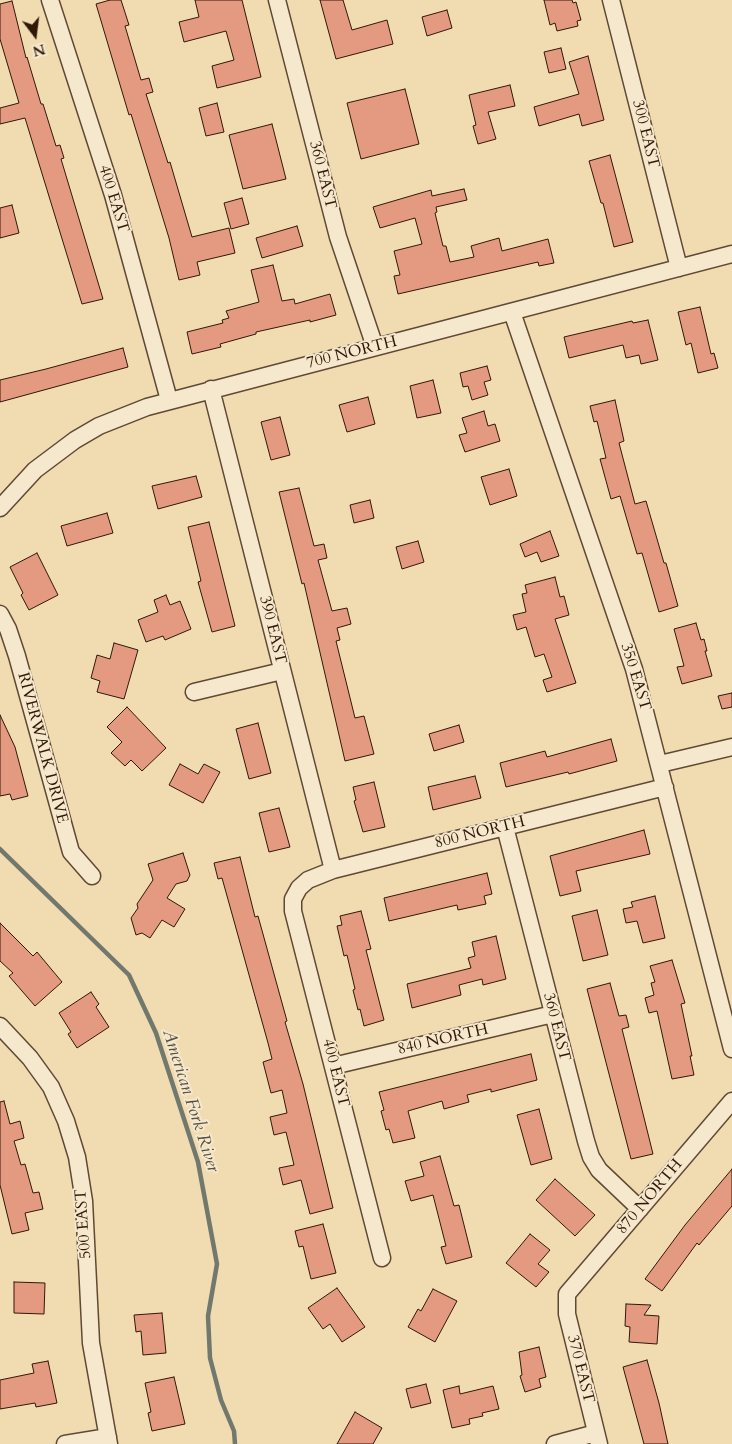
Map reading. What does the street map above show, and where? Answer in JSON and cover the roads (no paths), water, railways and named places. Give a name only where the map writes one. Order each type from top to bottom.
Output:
[{"type":"street","name":"400 EAST","points":[[50,0],[113,195],[169,400]]},
{"type":"street","name":"360 EAST","points":[[277,0],[338,238],[375,347]]},
{"type":"street","name":"300 EAST","points":[[611,0],[679,268]]},
{"type":"street","name":"700 NORTH","points":[[0,508],[35,470],[75,440],[100,426],[147,407],[732,254]]},
{"type":"street","name":"350 EAST","points":[[512,312],[634,669],[732,1049]]},
{"type":"street","name":"390 EAST","points":[[211,389],[333,870]]},
{"type":"street","name":"RIVERWALK DRIVE","points":[[0,614],[8,629],[17,656],[71,852],[92,876]]},
{"type":"street","points":[[194,692],[282,671]]},
{"type":"street","points":[[660,764],[732,747]]},
{"type":"street","name":"800 NORTH","points":[[298,888],[308,880],[333,870],[665,787]]},
{"type":"street","name":"360 EAST","points":[[505,827],[591,1157],[610,1182],[640,1209]]},
{"type":"street","name":"400 EAST","points":[[298,888],[294,899],[293,911],[382,1258]]},
{"type":"street","name":"840 NORTH","points":[[333,1066],[553,1014]]},
{"type":"street","name":"500 EAST","points":[[0,1026],[30,1058],[51,1087],[66,1121],[77,1157],[84,1201],[91,1343],[108,1440]]},
{"type":"street","name":"870 NORTH","points":[[567,1294],[732,1101]]},
{"type":"street","name":"370 EAST","points":[[567,1294],[567,1314],[597,1439]]},
{"type":"street","points":[[555,1444],[597,1439]]},
{"type":"street","points":[[65,1444],[108,1440]]},
{"type":"waterway","name":"American Fork River","points":[[0,849],[129,975],[156,1033],[198,1162],[217,1264],[208,1316],[210,1358],[221,1400],[234,1431],[235,1444]]}]
